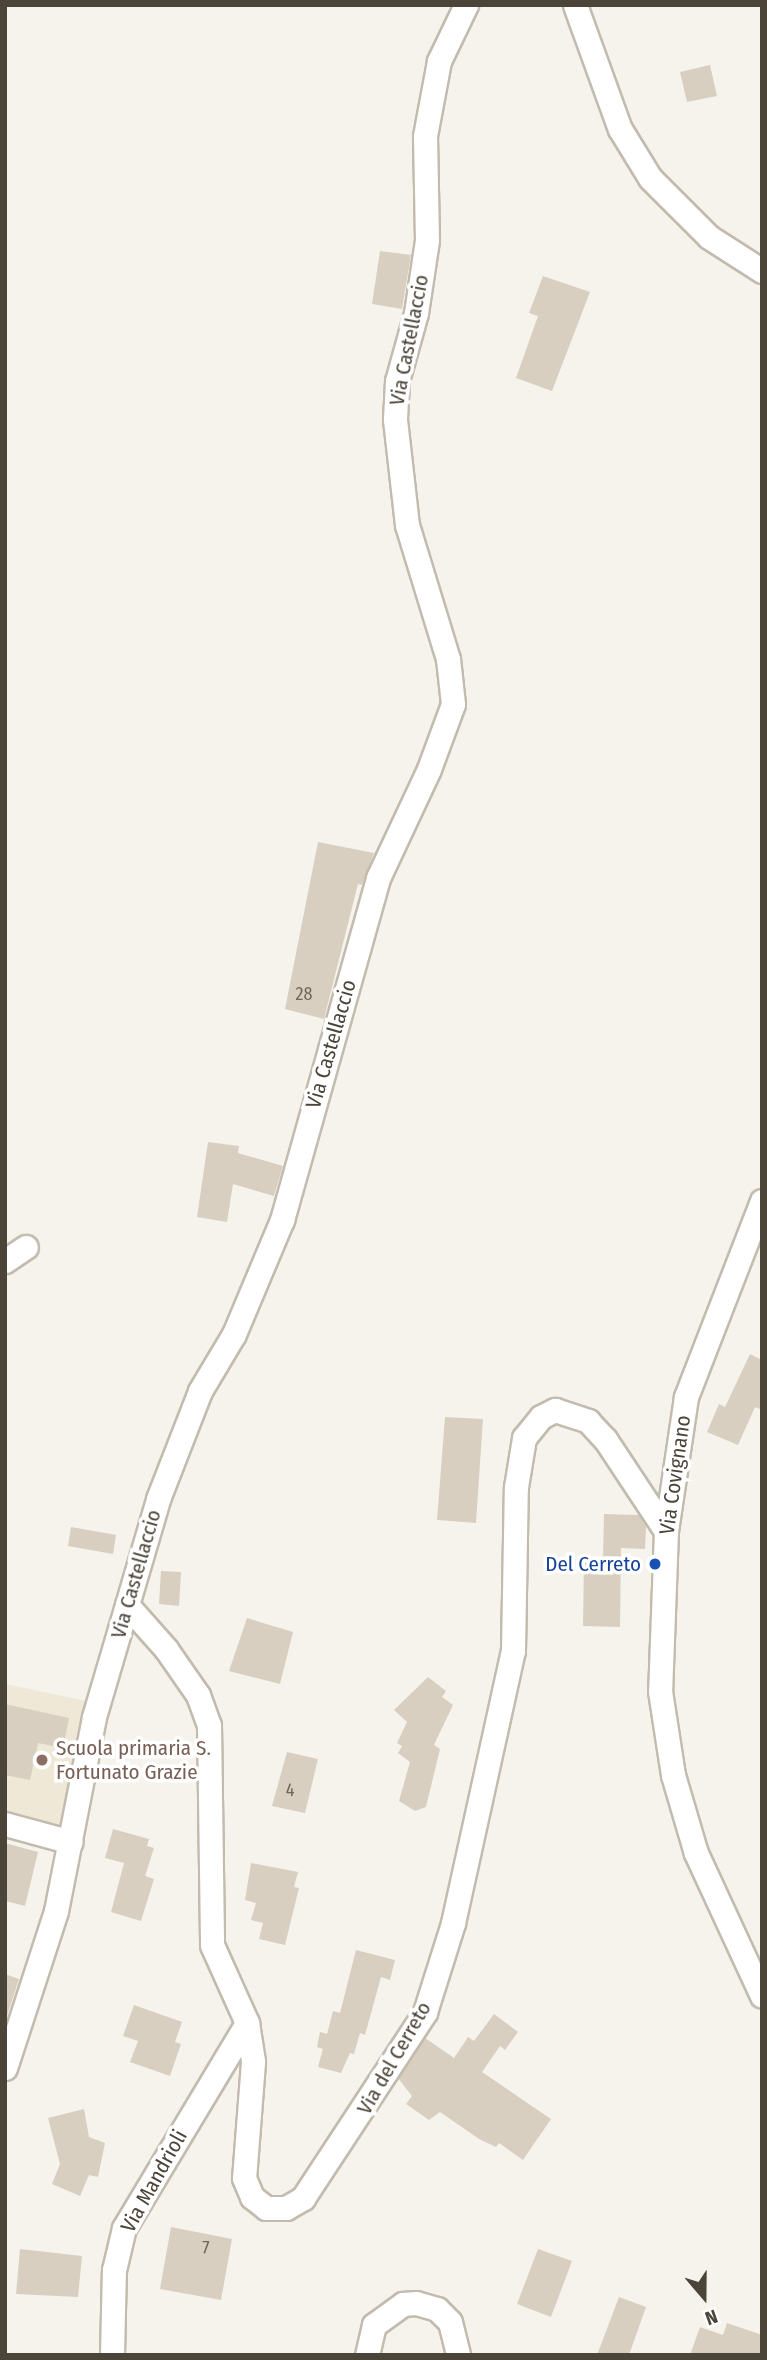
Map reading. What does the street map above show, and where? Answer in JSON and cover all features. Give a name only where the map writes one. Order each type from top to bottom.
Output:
[{"type":"street","name":"Via Castellaccio","points":[[5,2068],[56,1911],[94,1717],[158,1499],[200,1391],[234,1334],[282,1220],[378,878],[429,769],[453,704],[448,659],[407,525],[395,419],[397,381],[416,313],[427,240],[425,135],[439,61],[466,5]]},
{"type":"street","points":[[575,5],[620,129],[650,178],[709,237],[762,271]]},
{"type":"street","name":"Via Covignano","points":[[762,1201],[686,1397],[666,1531],[660,1691],[673,1775],[696,1853],[762,1996]]},
{"type":"street","points":[[5,1261],[26,1247]]},
{"type":"street","name":"Via del Cerreto","points":[[127,1605],[166,1648],[198,1696],[209,1725],[212,1945],[247,2023],[253,2062],[244,2178],[252,2197],[266,2208],[286,2208],[303,2199],[370,2101],[429,1999],[453,1923],[513,1650],[516,1487],[524,1438],[541,1417],[555,1410],[588,1421],[605,1439],[666,1531]]},
{"type":"street","points":[[5,1824],[71,1842]]},
{"type":"street","name":"Via Mandrioli","points":[[112,2355],[114,2270],[124,2228],[247,2023]]},
{"type":"street","points":[[368,2355],[374,2325],[403,2304],[416,2303],[437,2309],[450,2322],[458,2355]]},
{"type":"shaded area","name":"Scuola primaria S. Fortunato Grazie","points":[[5,1684],[92,1702],[63,1833],[5,1818]]},
{"type":"building","points":[[710,65],[717,96],[687,102],[680,72]]},
{"type":"building","points":[[380,251],[411,255],[402,309],[372,304]]},
{"type":"building","points":[[543,276],[590,292],[552,391],[516,378],[538,316],[529,313]]},
{"type":"building","points":[[318,842],[374,853],[362,885],[358,884],[324,1019],[285,1009]]},
{"type":"building","points":[[208,1142],[239,1146],[238,1153],[283,1166],[274,1196],[233,1184],[227,1222],[197,1217]]},
{"type":"building","points":[[750,1354],[762,1360],[762,1410],[755,1407],[738,1445],[707,1432],[719,1404],[725,1407]]},
{"type":"building","points":[[445,1417],[483,1419],[476,1523],[437,1520]]},
{"type":"building","points":[[604,1514],[639,1515],[646,1526],[645,1549],[621,1548],[620,1627],[583,1626],[584,1560],[603,1561]]},
{"type":"building","points":[[71,1527],[116,1535],[113,1554],[68,1546]]},
{"type":"building","points":[[161,1571],[181,1572],[179,1606],[159,1604]]},
{"type":"building","points":[[247,1618],[293,1632],[280,1684],[229,1671]]},
{"type":"building","points":[[428,1677],[446,1691],[442,1697],[453,1705],[434,1745],[440,1749],[426,1807],[415,1811],[399,1801],[410,1762],[398,1753],[402,1746],[397,1743],[407,1722],[394,1710]]},
{"type":"building","points":[[5,1704],[69,1718],[63,1748],[38,1743],[30,1780],[5,1775]]},
{"type":"building","points":[[287,1752],[318,1759],[305,1813],[272,1806]]},
{"type":"building","points":[[113,1829],[149,1839],[147,1846],[154,1848],[145,1876],[154,1879],[141,1921],[111,1912],[124,1863],[105,1858]]},
{"type":"building","points":[[5,1843],[38,1852],[25,1906],[5,1901]]},
{"type":"building","points":[[251,1863],[298,1872],[294,1887],[299,1888],[285,1945],[259,1939],[263,1923],[251,1920],[256,1903],[245,1900]]},
{"type":"building","points":[[356,1950],[395,1960],[390,1980],[381,1977],[365,2035],[360,2033],[354,2054],[350,2053],[341,2073],[318,2067],[323,2049],[317,2047],[320,2032],[327,2034],[333,2011],[340,2013]]},
{"type":"building","points":[[5,1974],[19,1979],[5,2022]]},
{"type":"building","points":[[134,2005],[182,2022],[175,2042],[181,2044],[170,2076],[130,2062],[138,2041],[123,2036]]},
{"type":"building","points":[[494,2014],[518,2032],[505,2050],[500,2046],[482,2072],[551,2119],[523,2160],[499,2143],[496,2147],[479,2139],[440,2112],[429,2120],[406,2104],[412,2096],[398,2078],[425,2038],[454,2058],[468,2037],[474,2041]]},
{"type":"building","points":[[84,2109],[89,2137],[105,2143],[98,2177],[89,2175],[80,2196],[52,2184],[60,2164],[48,2118]]},
{"type":"building","points":[[171,2227],[232,2239],[221,2300],[160,2289]]},
{"type":"building","points":[[20,2249],[82,2256],[78,2297],[16,2294]]},
{"type":"building","points":[[538,2249],[572,2261],[551,2317],[517,2304]]},
{"type":"building","points":[[619,2297],[646,2307],[629,2355],[597,2355]]},
{"type":"building","points":[[727,2323],[762,2335],[762,2355],[690,2355],[700,2327],[723,2335]]},
{"type":"place","name":"Del Cerreto","points":[[655,1564]]},
{"type":"place","name":"Scuola primaria S. Fortunato Grazie","points":[[42,1760]]}]
